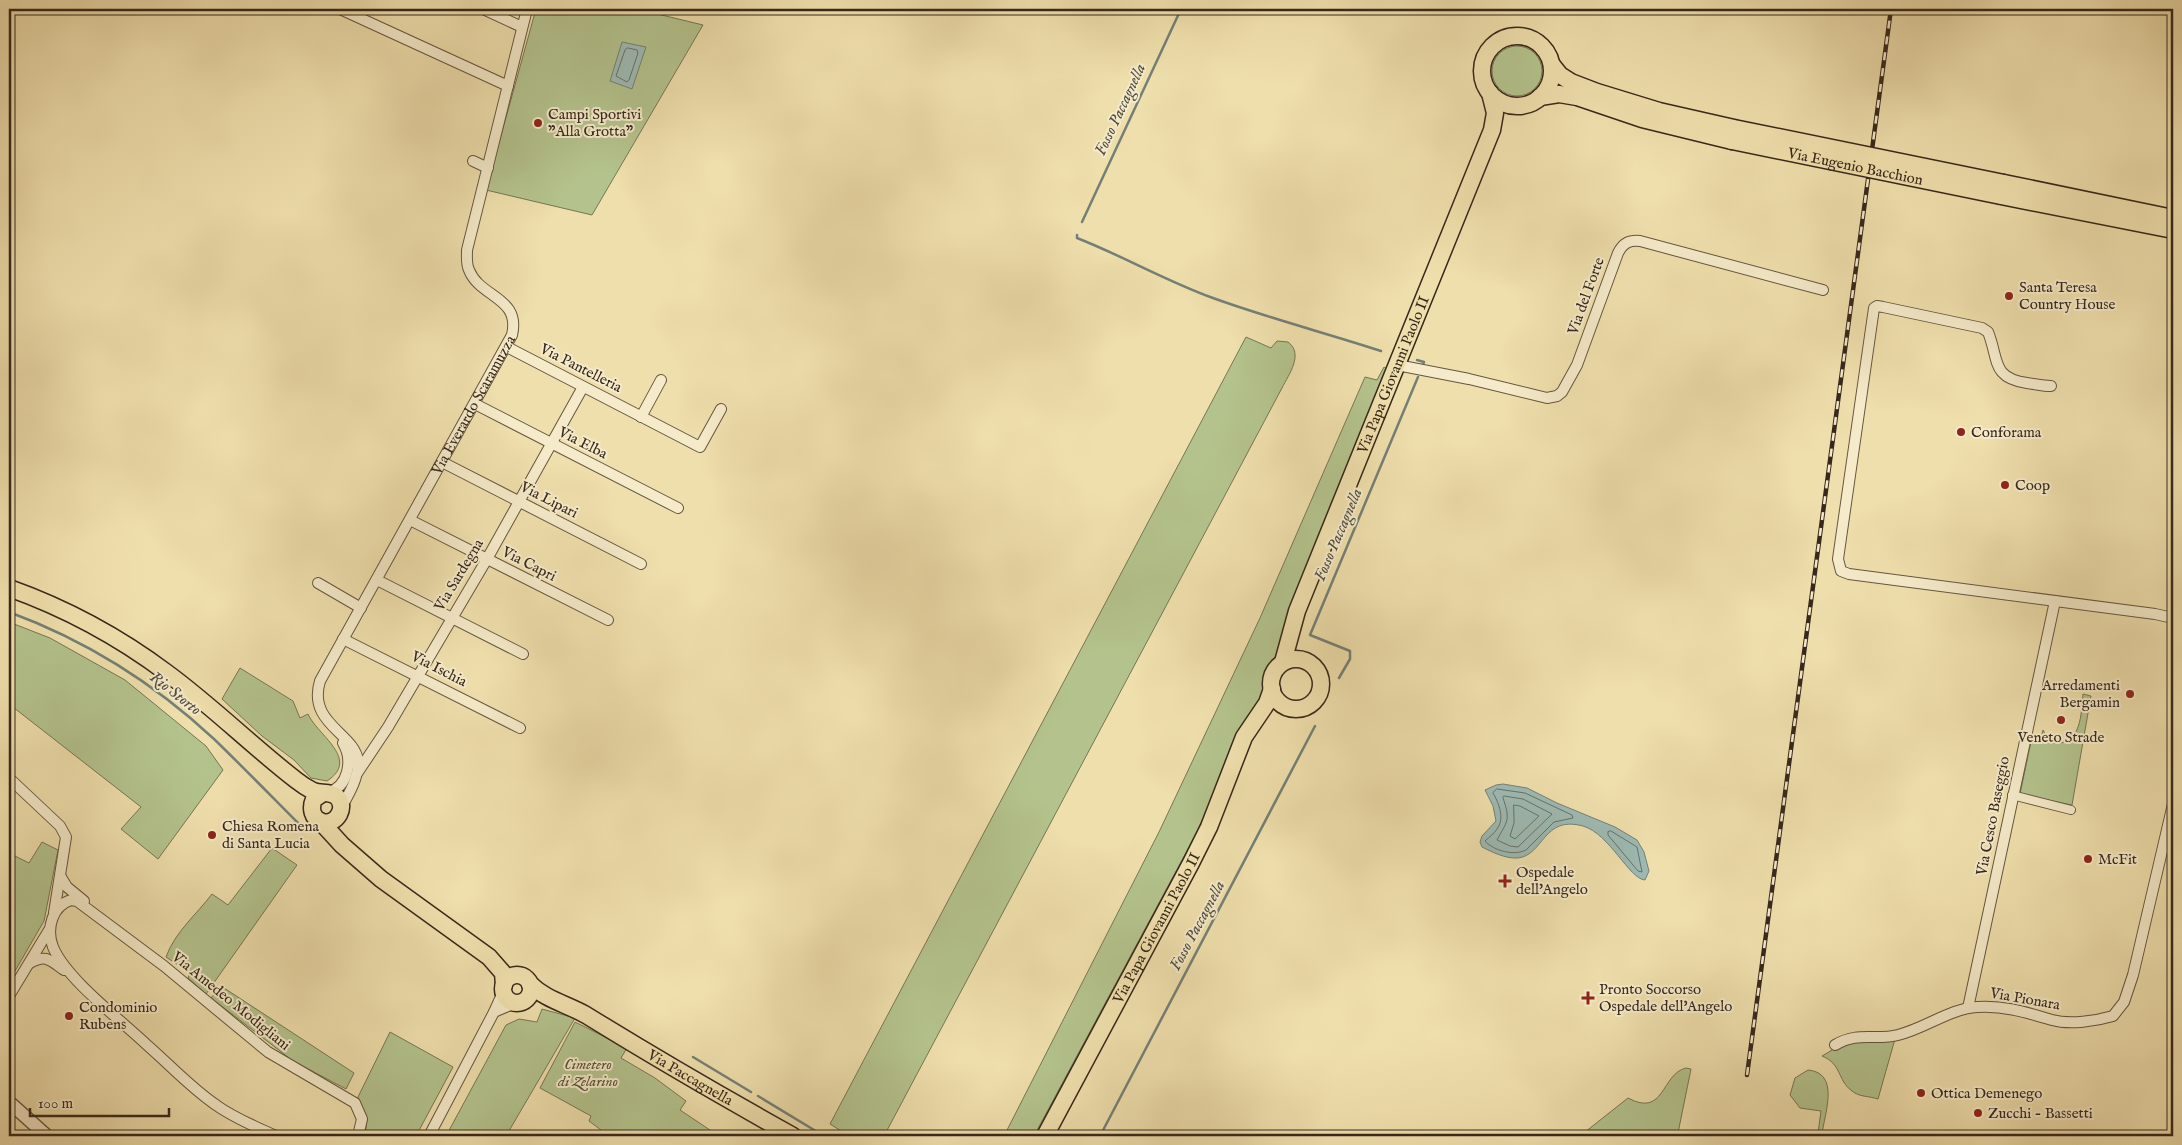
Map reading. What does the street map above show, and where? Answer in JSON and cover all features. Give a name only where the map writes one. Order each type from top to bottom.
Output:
[{"type":"main road","points":[[1517,35],[1531,38],[1543,47],[1552,65],[1550,82],[1540,98],[1520,106],[1504,104],[1490,93],[1482,78],[1482,63],[1487,50],[1500,40],[1517,35]]},
{"type":"main road","name":"Via Eugenio Bacchion","points":[[1552,65],[1564,78],[1597,92],[1733,134]]},
{"type":"main road","name":"Via Papa Giovanni Paolo II","points":[[1283,662],[1294,620],[1492,130],[1495,113],[1490,93]]},
{"type":"main road","name":"Via Eugenio Bacchion","points":[[1540,98],[1559,94],[1577,97],[1657,123],[1733,134],[2003,190],[2173,230]]},
{"type":"main road","name":"Via Papa Giovanni Paolo II","points":[[1492,130],[1502,118],[1520,106]]},
{"type":"main road","name":"Via Eugenio Bacchion","points":[[2003,190],[2173,218]]},
{"type":"main road","points":[[9,588],[80,619],[132,649],[168,673],[296,780],[312,790],[337,797],[346,832],[365,865]]},
{"type":"main road","name":"Via Papa Giovanni Paolo II","points":[[1294,620],[1294,635],[1297,648],[1306,661]]},
{"type":"main road","points":[[1258,716],[1269,709],[1288,707],[1299,709],[1314,702],[1320,694],[1322,682],[1314,666],[1306,661],[1293,659],[1283,662],[1274,672],[1272,689],[1276,699],[1288,707]]},
{"type":"main road","name":"Via Papa Giovanni Paolo II","points":[[1045,1136],[1191,863],[1209,827],[1244,737],[1267,703],[1272,689]]},
{"type":"main road","points":[[237,732],[261,760],[301,795],[311,807],[313,814],[342,845],[408,900],[489,957],[508,966],[525,980],[530,995],[519,1003],[506,997],[502,973],[489,957]]},
{"type":"main road","points":[[311,807],[315,798],[325,793]]},
{"type":"main road","points":[[320,821],[333,821],[341,810]]},
{"type":"main road","points":[[504,987],[511,977],[525,980]]},
{"type":"main road","name":"Via Paccagnella","points":[[525,980],[548,998],[570,1006],[657,1059],[793,1136]]},
{"type":"main road","name":"Via Paccagnella","points":[[519,1003],[590,1018]]},
{"type":"street","points":[[340,9],[508,86]]},
{"type":"street","points":[[483,9],[522,27]]},
{"type":"street","name":"Via Everardo Scaramuzza","points":[[341,810],[356,775],[358,763],[354,751],[321,710],[318,702],[318,688],[360,608],[507,347],[514,328],[511,312],[505,304],[474,278],[468,265],[467,250],[527,9]]},
{"type":"street","points":[[473,161],[488,168]]},
{"type":"street","name":"Via del Forte","points":[[1397,365],[1468,379],[1547,398],[1557,396],[1562,392],[1577,365],[1618,253],[1629,241],[1640,241],[1824,290]]},
{"type":"street","points":[[2051,386],[2016,381],[2000,372],[1988,332],[1982,328],[1878,306],[1874,308],[1838,559],[1841,572],[2170,615]]},
{"type":"street","name":"Via Pantelleria","points":[[507,347],[700,447],[721,408]]},
{"type":"street","points":[[642,417],[661,380]]},
{"type":"street","name":"Via Sardegna","points":[[356,775],[388,727],[486,559],[552,444],[582,386]]},
{"type":"street","name":"Via Elba","points":[[475,404],[678,508]]},
{"type":"street","name":"Via Lipari","points":[[442,462],[641,564]]},
{"type":"street","name":"Via Capri","points":[[410,520],[608,620]]},
{"type":"street","points":[[376,580],[523,654]]},
{"type":"street","points":[[318,583],[360,608]]},
{"type":"street","name":"Via Cesco Baseggio","points":[[1968,1008],[2055,601]]},
{"type":"street","name":"Via Ischia","points":[[343,639],[418,675],[520,728]]},
{"type":"street","name":"Via Everardo Scaramuzza","points":[[325,793],[340,785],[348,770],[348,753],[336,731]]},
{"type":"street","points":[[9,778],[64,831],[66,843],[61,877],[57,884],[50,934],[9,996]]},
{"type":"street","points":[[2012,795],[2071,810]]},
{"type":"street","name":"Via Pionara","points":[[1835,1045],[1854,1036],[1896,1036],[1968,1008],[2005,1008],[2053,1020],[2076,1021],[2113,1016],[2124,1002],[2133,975],[2173,804]]},
{"type":"street","name":"Via Amedeo Modigliani","points":[[61,877],[67,887],[114,928]]},
{"type":"street","name":"Via Amedeo Modigliani","points":[[54,913],[65,902],[77,901],[114,928],[268,1052],[355,1103],[362,1119],[358,1136]]},
{"type":"street","points":[[50,934],[57,955],[70,974]]},
{"type":"street","points":[[30,963],[39,958],[45,958],[70,974],[203,1095],[228,1112],[276,1136]]},
{"type":"street","points":[[429,1136],[494,1012],[504,987]]},
{"type":"street","points":[[494,1012],[519,1003]]},
{"type":"street","points":[[9,1102],[47,1136]]},
{"type":"green space","points":[[536,9],[637,9],[703,25],[592,215],[486,190]]},
{"type":"green space","points":[[1512,46],[1522,46],[1535,53],[1542,66],[1542,76],[1535,89],[1522,96],[1512,96],[1503,92],[1496,85],[1492,76],[1492,66],[1496,57],[1503,50]]},
{"type":"green space","points":[[1246,337],[1271,348],[1277,341],[1288,342],[1295,352],[1294,364],[884,1136],[849,1136],[830,1124]]},
{"type":"green space","points":[[1384,367],[1387,369],[1285,623],[1280,659],[1270,673],[1268,689],[1217,787],[1196,834],[1034,1136],[1004,1136],[1159,832],[1260,618],[1365,377],[1377,380]]},
{"type":"green space","points":[[9,622],[50,638],[125,680],[206,746],[223,770],[158,859],[121,829],[141,807],[9,704]]},
{"type":"green space","points":[[240,668],[293,701],[300,718],[308,714],[334,747],[340,764],[336,773],[327,781],[311,778],[294,760],[262,736],[222,699]]},
{"type":"green space","points":[[2083,694],[2091,696],[2072,805],[2020,794],[2032,737],[2041,738],[2043,730],[2047,738],[2054,743],[2070,739],[2078,726]]},
{"type":"green space","points":[[42,842],[58,850],[44,921],[15,971],[9,966],[9,853],[29,863]]},
{"type":"green space","points":[[272,848],[297,865],[206,994],[188,978],[190,973],[166,957],[170,948],[180,932],[212,894],[228,905]]},
{"type":"green space","points":[[221,986],[354,1073],[346,1089],[293,1061],[211,998]]},
{"type":"green space","points":[[542,1009],[575,1018],[506,1136],[446,1136],[506,1025],[519,1019],[537,1022]]},
{"type":"green space","name":"Cimetero di Zelarino","points":[[575,1022],[627,1048],[621,1058],[655,1078],[686,1101],[680,1110],[719,1136],[609,1136],[589,1121],[591,1116],[540,1088]]},
{"type":"green space","points":[[390,1032],[453,1067],[416,1136],[365,1136],[367,1120],[358,1097]]},
{"type":"green space","points":[[1895,1039],[1878,1099],[1852,1091],[1847,1087],[1833,1063],[1822,1056],[1844,1043]]},
{"type":"green space","points":[[1686,1068],[1691,1069],[1678,1133],[1666,1132],[1665,1136],[1580,1136],[1628,1098],[1640,1103],[1649,1103],[1656,1099],[1672,1078]]},
{"type":"green space","points":[[1808,1070],[1818,1073],[1824,1078],[1827,1086],[1827,1105],[1822,1134],[1818,1133],[1821,1111],[1800,1108],[1790,1095],[1795,1078]]},
{"type":"water","points":[[622,42],[646,47],[632,89],[610,81]]},
{"type":"water","points":[[1503,784],[1527,788],[1557,803],[1615,827],[1637,840],[1644,852],[1649,871],[1645,880],[1632,872],[1602,838],[1583,826],[1570,824],[1560,826],[1552,830],[1534,850],[1518,858],[1504,856],[1482,847],[1480,842],[1482,836],[1496,821],[1493,806],[1485,790]]},
{"type":"waterway","name":"Fosso Paccagnella","points":[[1082,222],[1181,9]]},
{"type":"waterway","name":"Fosso Paccagnella","points":[[1077,235],[1077,238],[1213,298],[1381,351]]},
{"type":"waterway","name":"Fosso Paccagnella","points":[[1417,360],[1424,362],[1422,367]]},
{"type":"waterway","name":"Fosso Paccagnella","points":[[1339,678],[1350,659],[1350,651],[1310,635],[1418,377]]},
{"type":"waterway","name":"Rio Storto","points":[[9,612],[37,623],[92,650],[118,665],[168,700],[214,739],[303,828]]},
{"type":"waterway","name":"Fosso Paccagnella","points":[[1100,1136],[1315,726]]},
{"type":"waterway","name":"Rio Storto","points":[[693,1057],[751,1092]]},
{"type":"waterway","name":"Rio Storto","points":[[758,1096],[824,1136]]},
{"type":"railway","points":[[1747,1075],[1891,9]]},
{"type":"place","name":"Campi Sportivi \"Alla Grotta\"","points":[[538,123]]},
{"type":"place","name":"Santa Teresa Country House","points":[[2009,296]]},
{"type":"place","name":"Conforama","points":[[1961,432]]},
{"type":"place","name":"Coop","points":[[2005,485]]},
{"type":"place","name":"Arredamenti Bergamin","points":[[2130,694]]},
{"type":"place","name":"Veneto Strade","points":[[2061,720]]},
{"type":"place","name":"Chiesa Romena di Santa Lucia","points":[[212,835]]},
{"type":"place","name":"McFit","points":[[2088,859]]},
{"type":"place","name":"Ospedale dell'Angelo","points":[[1505,881]]},
{"type":"place","name":"Pronto Soccorso Ospedale dell'Angelo","points":[[1588,998]]},
{"type":"place","name":"Condominio Rubens","points":[[69,1016]]},
{"type":"place","name":"Ottica Demenego","points":[[1921,1093]]},
{"type":"place","name":"Zucchi - Bassetti","points":[[1978,1113]]}]
